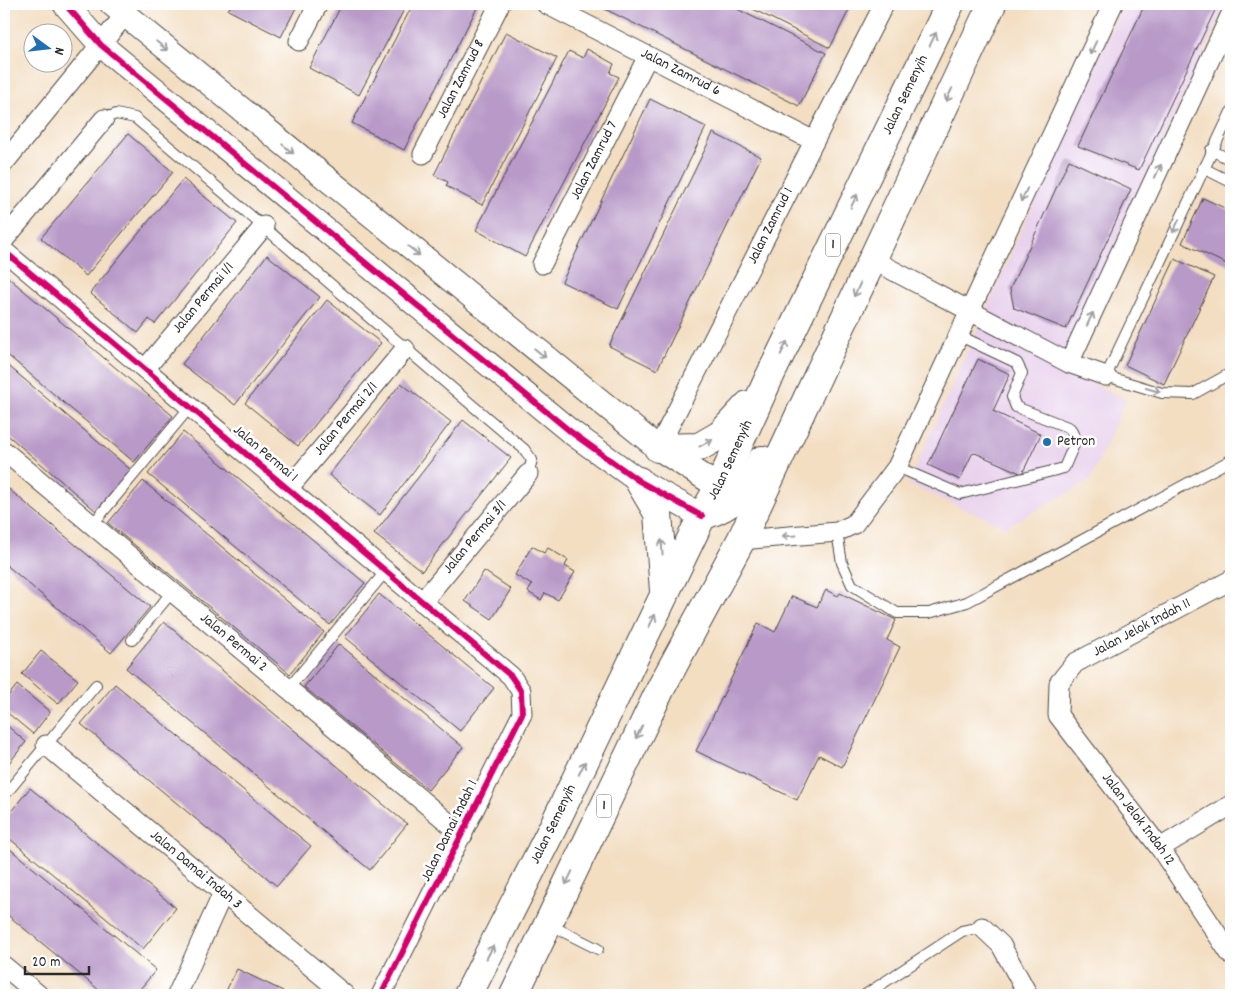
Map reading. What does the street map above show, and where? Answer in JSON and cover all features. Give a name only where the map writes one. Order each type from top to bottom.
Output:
[{"type":"main road","name":"Jalan Semenyih","points":[[468,995],[553,827],[664,596],[715,504],[768,380],[950,4]]},
{"type":"main road","name":"1","points":[[514,995],[661,688],[741,540],[992,4]]},
{"type":"main road","points":[[661,688],[683,618],[724,535],[726,520],[715,504],[738,497],[759,466],[808,361],[845,316]]},
{"type":"main road","points":[[658,448],[699,447],[720,435],[742,413],[768,380]]},
{"type":"main road","points":[[639,481],[658,513],[662,546],[664,596]]},
{"type":"street","points":[[66,4],[100,45],[571,432],[639,481],[715,504]]},
{"type":"street","points":[[299,41],[318,4]]},
{"type":"street","name":"Jalan Zamrud 8","points":[[423,154],[500,4]]},
{"type":"street","name":"Jalan Zamrud 6","points":[[546,4],[814,141]]},
{"type":"street","name":"Jalan Zamrud 1","points":[[658,448],[884,4]]},
{"type":"street","points":[[741,540],[837,532],[854,524],[897,467],[1113,4]]},
{"type":"street","points":[[4,163],[100,45],[118,10],[658,448],[715,504]]},
{"type":"street","points":[[1069,363],[1231,14]]},
{"type":"street","name":"Jalan Zamrud 7","points":[[542,264],[648,56]]},
{"type":"street","points":[[4,240],[104,119]]},
{"type":"street","name":"Jalan Permai 1/1","points":[[145,369],[264,226]]},
{"type":"street","name":"Jalan Permai 1","points":[[4,251],[511,676]]},
{"type":"street","points":[[871,259],[1069,363],[1106,376]]},
{"type":"street","name":"Jalan Permai 2/1","points":[[288,489],[405,349]]},
{"type":"street","name":"Jalan Permai 2","points":[[4,450],[463,836]]},
{"type":"street","name":"Jalan Permai 3/1","points":[[422,602],[528,474]]},
{"type":"street","name":"Jalan Jelok Indah 11","points":[[1058,683],[1075,663],[1231,580]]},
{"type":"street","name":"Jalan Damai Indah 1","points":[[381,995],[463,836],[522,714],[521,691],[511,676]]},
{"type":"street","name":"Jalan Jelok Indah 12","points":[[1058,683],[1058,714],[1160,848],[1231,955]]},
{"type":"street","name":"Jalan Damai Indah 3","points":[[46,745],[345,995]]},
{"type":"street","points":[[1160,848],[1231,804]]},
{"type":"street","points":[[177,995],[223,893]]},
{"type":"street","points":[[982,927],[1001,945],[1022,993]]},
{"type":"street","points":[[4,966],[39,995]]},
{"type":"lane","points":[[1231,112],[1211,150],[1106,376],[1162,393],[1193,394],[1231,373]]},
{"type":"lane","points":[[104,119],[116,114],[134,118],[264,226],[405,349],[524,449],[532,460],[528,474]]},
{"type":"lane","points":[[1211,150],[1231,160]]},
{"type":"lane","points":[[1203,168],[1231,182]]},
{"type":"lane","points":[[897,467],[960,494],[1064,468],[1076,440],[1070,428],[1016,407],[1012,398],[1022,373],[1017,363],[958,336]]},
{"type":"lane","points":[[92,525],[190,407]]},
{"type":"lane","points":[[837,532],[842,563],[852,585],[897,613],[928,613],[967,602],[1231,460]]},
{"type":"lane","points":[[288,689],[386,571]]},
{"type":"lane","points":[[132,640],[172,592]]},
{"type":"lane","points":[[4,796],[96,685]]},
{"type":"lane","points":[[547,924],[598,949]]},
{"type":"lane","points":[[865,995],[962,930],[982,927]]},
{"type":"shaded area","points":[[1123,4],[1226,4],[1059,367],[1126,399],[1090,481],[1006,527],[908,484]]},
{"type":"building","points":[[232,4],[298,4],[281,37],[228,10]]},
{"type":"building","points":[[342,4],[407,4],[359,95],[309,68]]},
{"type":"building","points":[[413,4],[479,4],[404,150],[352,123]]},
{"type":"building","points":[[595,4],[727,4],[826,53],[799,106]]},
{"type":"building","points":[[743,4],[852,4],[830,48]]},
{"type":"building","points":[[1145,4],[1218,4],[1139,170],[1078,146]]},
{"type":"building","points":[[506,32],[557,58],[482,205],[446,186],[448,182],[434,175]]},
{"type":"building","points":[[587,49],[614,64],[610,73],[619,77],[525,257],[476,230],[569,51],[583,58]]},
{"type":"building","points":[[650,99],[706,127],[618,309],[562,282]]},
{"type":"building","points":[[713,133],[761,157],[657,370],[609,346]]},
{"type":"building","points":[[128,134],[173,172],[86,276],[41,238]]},
{"type":"building","points":[[1069,160],[1131,189],[1066,329],[1014,308],[1010,289]]},
{"type":"building","points":[[183,179],[237,223],[155,324],[149,319],[138,333],[90,293]]},
{"type":"building","points":[[1203,198],[1231,211],[1231,266],[1182,243]]},
{"type":"building","points":[[267,255],[320,297],[235,405],[182,364]]},
{"type":"building","points":[[1175,259],[1214,277],[1164,384],[1125,365]]},
{"type":"building","points":[[4,274],[173,416],[134,462],[4,352]]},
{"type":"building","points":[[327,300],[381,343],[298,446],[245,403]]},
{"type":"building","points":[[978,359],[1010,374],[993,411],[1041,434],[1022,474],[973,452],[960,480],[928,465]]},
{"type":"building","points":[[4,362],[131,470],[96,511],[4,432]]},
{"type":"building","points":[[401,383],[451,422],[380,515],[329,475]]},
{"type":"building","points":[[463,420],[511,458],[422,571],[374,534]]},
{"type":"building","points":[[183,432],[365,583],[330,625],[148,474]]},
{"type":"building","points":[[143,481],[324,632],[290,674],[108,523]]},
{"type":"building","points":[[4,485],[150,607],[111,653],[4,563]]},
{"type":"building","points":[[532,546],[544,553],[548,548],[568,560],[565,566],[575,572],[558,600],[545,593],[541,600],[528,592],[532,585],[515,575]]},
{"type":"building","points":[[484,571],[511,589],[492,619],[465,601]]},
{"type":"building","points":[[826,590],[838,596],[840,593],[896,620],[887,640],[900,647],[842,767],[819,755],[797,800],[696,751],[758,623],[775,632],[792,596],[817,607]]},
{"type":"building","points":[[379,594],[494,688],[460,731],[345,637]]},
{"type":"building","points":[[164,622],[407,824],[370,870],[126,668]]},
{"type":"building","points":[[339,644],[463,747],[428,790],[304,687]]},
{"type":"building","points":[[41,651],[78,680],[58,704],[22,674]]},
{"type":"building","points":[[115,684],[311,846],[277,886],[81,724]]},
{"type":"building","points":[[17,685],[50,712],[33,734],[4,710],[4,701]]},
{"type":"building","points":[[4,723],[26,742],[9,763],[4,758]]},
{"type":"building","points":[[30,788],[176,908],[143,949],[4,834],[4,820]]},
{"type":"building","points":[[4,844],[156,970],[135,995],[105,995],[4,912]]},
{"type":"building","points":[[237,969],[283,991],[281,995],[224,995]]},
{"type":"cycle path","points":[[65,4],[101,45],[571,432],[639,481],[702,516]]},
{"type":"cycle path","points":[[4,251],[511,676],[521,691],[522,714],[381,995]]},
{"type":"place","name":"Petron","points":[[1047,442]]}]
